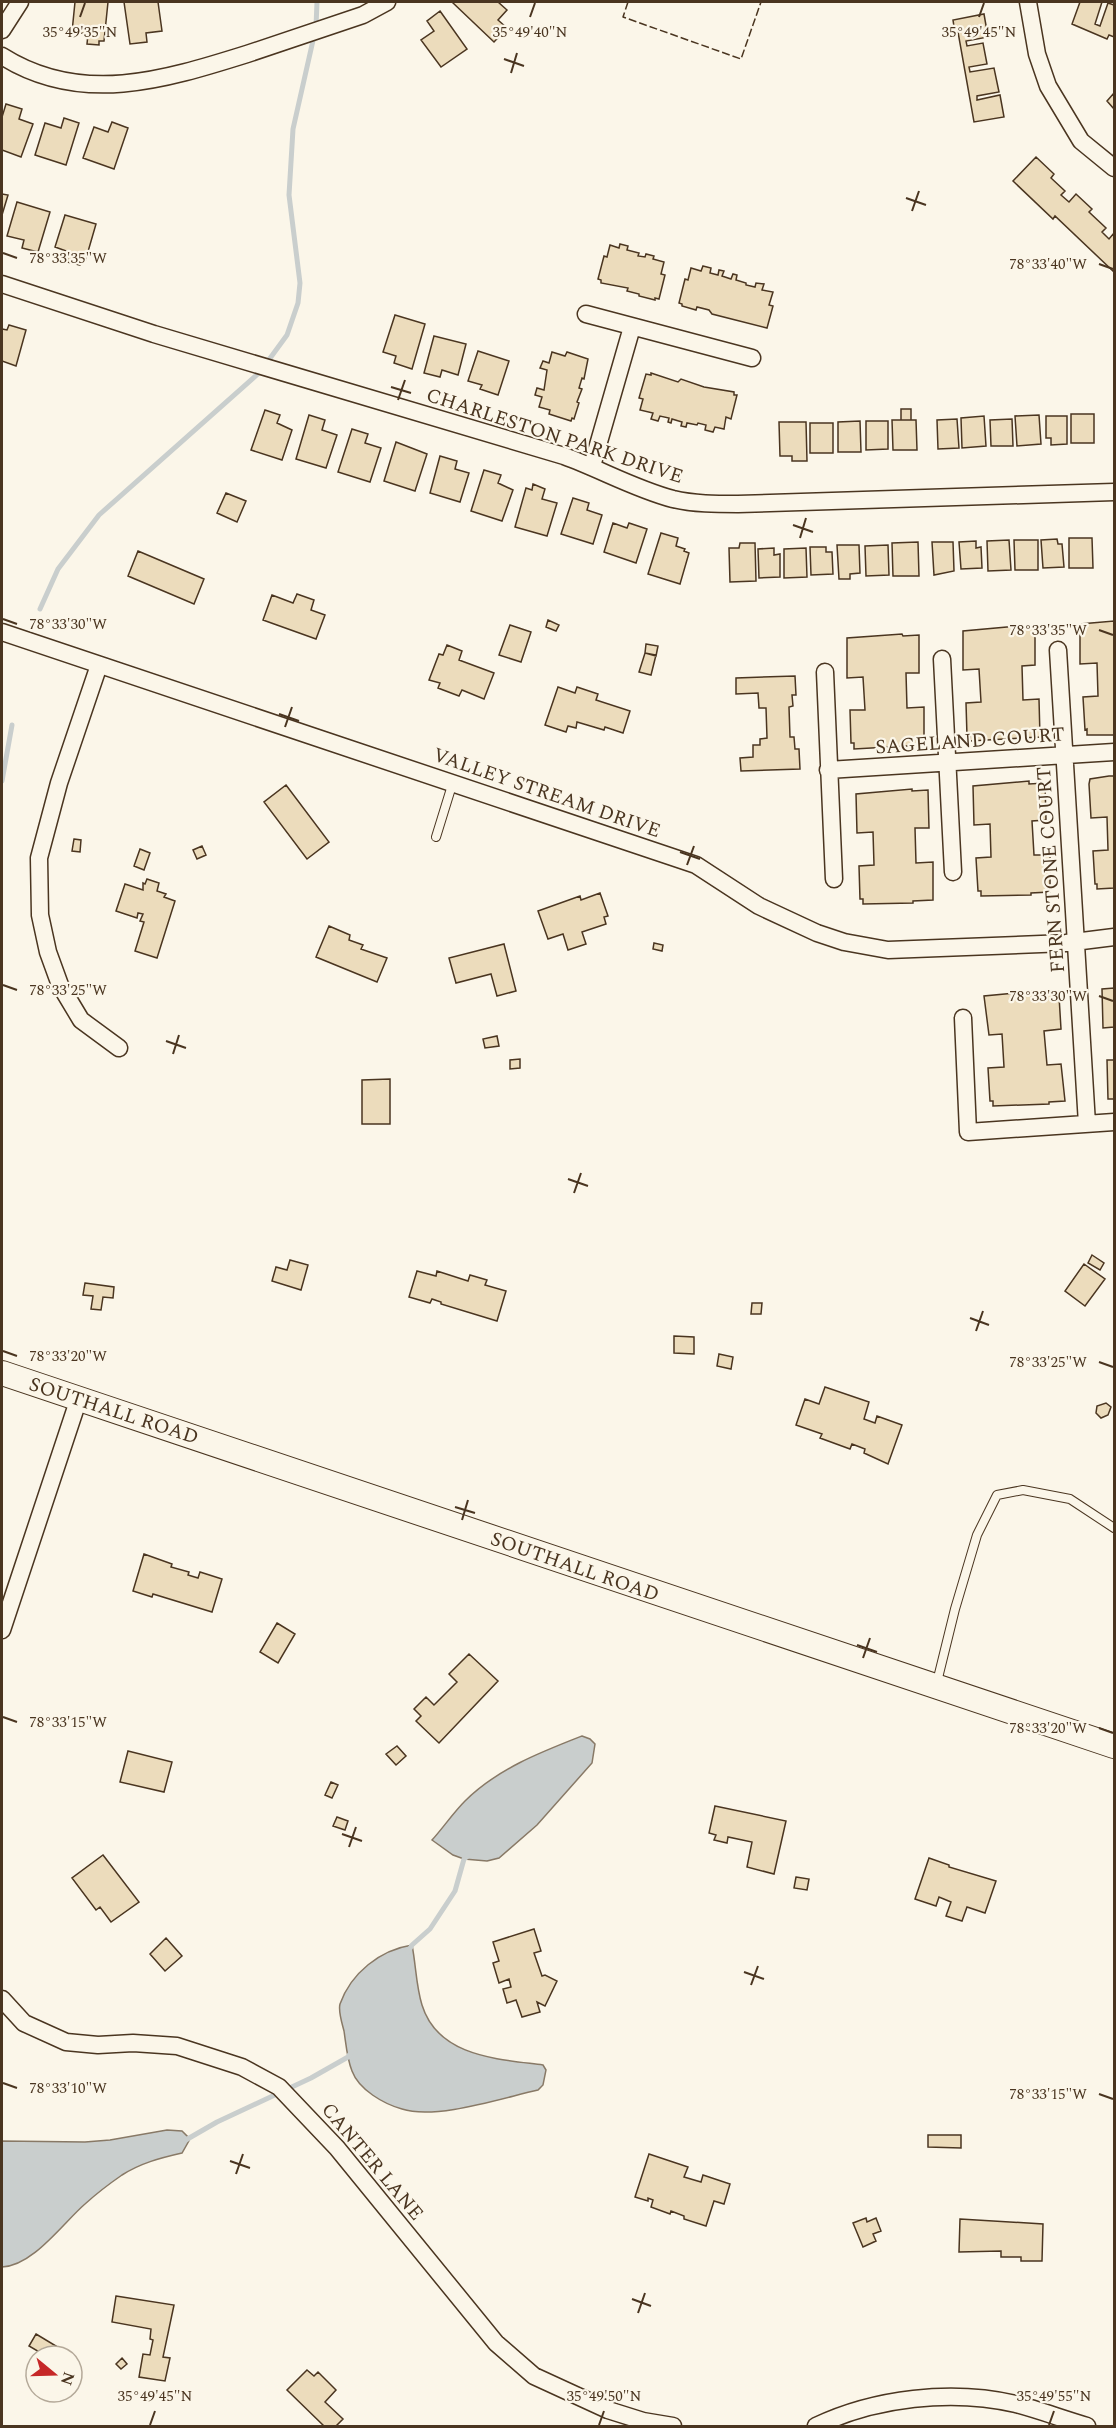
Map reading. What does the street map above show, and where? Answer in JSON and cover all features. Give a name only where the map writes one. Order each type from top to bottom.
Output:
[{"type":"street","points":[[2,30],[20,2]]},
{"type":"street","points":[[2,56],[36,74],[60,81],[93,85],[130,84],[170,77],[208,66],[363,15],[387,2]]},
{"type":"street","points":[[1028,2],[1037,54],[1048,86],[1081,141],[1114,168]]},
{"type":"street","name":"CHARLESTON PARK DRIVE","points":[[2,284],[154,334],[592,466],[627,483],[672,498],[705,504],[1114,492]]},
{"type":"street","points":[[586,314],[752,358]]},
{"type":"street","points":[[592,466],[632,327]]},
{"type":"street","name":"VALLEY STREAM DRIVE","points":[[2,632],[696,865],[759,906],[817,933],[844,942],[888,950],[1066,943],[1076,940],[1114,938]]},
{"type":"street","name":"FERN STONE COURT","points":[[1058,650],[1088,1124]]},
{"type":"street","points":[[942,659],[953,872]]},
{"type":"street","points":[[99,665],[59,783],[39,858],[40,915],[48,952],[60,985],[81,1020],[119,1048]]},
{"type":"street","points":[[825,672],[834,879]]},
{"type":"street","name":"SAGELAND COURT","points":[[828,770],[1114,752]]},
{"type":"street","points":[[963,1018],[968,1132],[1114,1122]]},
{"type":"street","name":"SOUTHALL ROAD","points":[[2,1373],[1114,1746]]},
{"type":"street","points":[[2,1630],[79,1398]]},
{"type":"street","name":"CANTER LANE","points":[[2,1999],[24,2023],[66,2042],[98,2045],[134,2043],[177,2046],[242,2067],[279,2087],[337,2148],[496,2343],[534,2376],[608,2410],[673,2427]]},
{"type":"street","points":[[816,2427],[860,2411],[902,2401],[948,2397],[978,2398],[1015,2404],[1087,2427]]},
{"type":"lane","points":[[436,837],[453,782]]},
{"type":"lane","points":[[936,1686],[955,1609],[977,1535],[997,1495],[1023,1490],[1070,1499],[1114,1528]]},
{"type":"shaded area","points":[[582,1736],[595,1744],[592,1763],[537,1825],[499,1858],[487,1861],[464,1859],[453,1855],[432,1840],[456,1810],[491,1780],[535,1755]]},
{"type":"shaded area","points":[[412,1945],[422,2005],[430,2022],[441,2035],[455,2045],[489,2057],[543,2065],[546,2070],[543,2085],[538,2090],[469,2107],[416,2112],[388,2104],[360,2084],[349,2062],[340,2004],[351,1982],[368,1965],[389,1952]]},
{"type":"shaded area","points":[[167,2130],[182,2131],[190,2139],[182,2153],[151,2161],[122,2175],[85,2204],[36,2252],[14,2265],[2,2267],[2,2141],[85,2142]]},
{"type":"building","points":[[75,2],[108,2],[104,41],[99,41],[99,45],[87,44],[88,34],[72,32]]},
{"type":"building","points":[[124,2],[158,2],[162,31],[146,33],[147,42],[130,44]]},
{"type":"building","points":[[452,2],[498,2],[507,10],[498,20],[507,28],[494,42]]},
{"type":"building","points":[[1080,2],[1102,2],[1095,24],[1100,26],[1108,3],[1114,5],[1114,37],[1109,35],[1107,39],[1072,24]]},
{"type":"building","points":[[440,11],[467,49],[441,67],[421,40],[434,31],[427,21]]},
{"type":"building","points":[[984,14],[988,37],[966,41],[967,46],[983,43],[987,64],[969,67],[970,72],[994,68],[999,92],[977,96],[977,100],[1000,95],[1004,117],[974,122],[958,32],[955,33],[953,20]]},
{"type":"building","points":[[1114,93],[1114,109],[1107,101]]},
{"type":"building","points":[[6,104],[22,109],[19,119],[33,124],[21,157],[2,150],[2,117]]},
{"type":"building","points":[[64,118],[79,123],[66,165],[35,155],[45,123],[61,128]]},
{"type":"building","points":[[112,122],[128,128],[114,169],[83,158],[94,127],[108,132]]},
{"type":"building","points":[[1036,157],[1054,174],[1051,178],[1065,191],[1061,195],[1069,202],[1076,194],[1092,209],[1089,212],[1106,228],[1102,232],[1109,239],[1114,233],[1114,272],[1055,216],[1053,219],[1013,181]]},
{"type":"building","points":[[2,194],[8,195],[2,215]]},
{"type":"building","points":[[17,202],[50,212],[38,252],[22,248],[24,240],[7,236]]},
{"type":"building","points":[[65,215],[96,224],[85,262],[81,261],[80,265],[67,262],[69,252],[55,247]]},
{"type":"building","points":[[620,244],[628,246],[627,250],[639,253],[638,256],[645,257],[646,254],[664,262],[661,274],[665,275],[659,299],[639,296],[639,294],[627,291],[628,288],[601,283],[598,279],[604,256],[607,257],[610,245],[619,248]]},
{"type":"building","points":[[703,266],[711,268],[710,273],[718,275],[719,270],[724,271],[722,276],[731,279],[733,274],[737,275],[736,280],[746,285],[755,287],[756,283],[764,284],[762,290],[773,292],[769,305],[773,306],[767,328],[712,314],[709,310],[697,307],[696,310],[682,306],[679,303],[685,279],[688,280],[691,268],[701,271]]},
{"type":"building","points":[[395,315],[425,324],[412,369],[394,363],[396,356],[383,352]]},
{"type":"building","points":[[9,325],[26,330],[16,366],[2,361],[2,329],[7,330]]},
{"type":"building","points":[[434,336],[466,344],[458,375],[442,370],[440,377],[424,373]]},
{"type":"building","points":[[478,351],[509,361],[498,395],[480,389],[482,385],[468,381]]},
{"type":"building","points":[[552,352],[565,356],[567,352],[588,359],[584,379],[582,378],[579,388],[582,389],[577,402],[579,403],[574,419],[572,418],[571,421],[549,414],[550,410],[539,407],[542,397],[535,395],[537,388],[544,390],[547,370],[540,368],[543,361],[549,363]]},
{"type":"building","points":[[651,373],[678,382],[681,379],[704,387],[734,392],[734,395],[737,395],[731,419],[726,417],[724,429],[715,427],[713,432],[705,430],[706,425],[698,423],[697,425],[687,423],[686,427],[681,426],[682,422],[672,419],[671,423],[668,422],[669,418],[660,416],[658,421],[651,419],[653,413],[640,410],[643,399],[639,398],[646,374],[651,375]]},
{"type":"building","points":[[901,409],[911,409],[911,420],[901,420]]},
{"type":"building","points":[[265,410],[280,415],[277,423],[292,430],[282,460],[251,450]]},
{"type":"building","points":[[1071,414],[1094,414],[1094,443],[1071,443]]},
{"type":"building","points":[[309,415],[325,420],[322,430],[337,435],[326,468],[296,459]]},
{"type":"building","points":[[1039,415],[1041,444],[1017,446],[1015,416]]},
{"type":"building","points":[[984,416],[986,446],[962,448],[961,418]]},
{"type":"building","points":[[1046,416],[1067,416],[1067,444],[1051,445],[1051,438],[1046,438]]},
{"type":"building","points":[[957,419],[959,448],[938,449],[937,420]]},
{"type":"building","points":[[1012,419],[1013,446],[991,446],[990,420]]},
{"type":"building","points":[[892,420],[916,420],[917,450],[893,450]]},
{"type":"building","points":[[860,421],[861,452],[838,452],[838,422]]},
{"type":"building","points":[[866,421],[888,421],[888,449],[866,450]]},
{"type":"building","points":[[779,422],[806,422],[807,461],[792,461],[792,456],[780,456]]},
{"type":"building","points":[[810,423],[833,423],[833,453],[810,453]]},
{"type":"building","points":[[352,429],[368,434],[365,443],[381,448],[370,482],[338,472]]},
{"type":"building","points":[[396,442],[427,454],[415,491],[384,481]]},
{"type":"building","points":[[440,456],[457,461],[455,469],[469,473],[460,502],[430,493]]},
{"type":"building","points":[[484,470],[501,475],[498,483],[513,490],[502,521],[471,511]]},
{"type":"building","points":[[533,484],[545,489],[542,499],[557,503],[547,536],[515,527],[526,488],[532,490]]},
{"type":"building","points":[[226,493],[246,501],[237,522],[217,513]]},
{"type":"building","points":[[573,498],[589,503],[587,510],[602,515],[593,544],[561,534]]},
{"type":"building","points":[[613,523],[627,528],[629,523],[647,529],[636,563],[604,552]]},
{"type":"building","points":[[661,533],[678,538],[676,546],[689,553],[680,584],[648,574]]},
{"type":"building","points":[[1069,538],[1092,538],[1093,568],[1069,568]]},
{"type":"building","points":[[1057,539],[1058,544],[1062,544],[1064,567],[1043,568],[1041,540]]},
{"type":"building","points":[[1009,540],[1011,570],[988,571],[987,541]]},
{"type":"building","points":[[1014,540],[1038,540],[1038,570],[1015,570]]},
{"type":"building","points":[[976,541],[976,548],[981,547],[982,568],[961,569],[959,542]]},
{"type":"building","points":[[918,542],[919,576],[893,576],[892,543]]},
{"type":"building","points":[[932,542],[953,542],[954,571],[934,575]]},
{"type":"building","points":[[740,543],[755,543],[756,581],[730,582],[729,548],[739,548]]},
{"type":"building","points":[[837,545],[859,545],[860,573],[850,574],[850,579],[839,579]]},
{"type":"building","points":[[888,545],[889,575],[866,576],[865,546]]},
{"type":"building","points":[[810,547],[826,547],[826,552],[832,552],[833,574],[811,575]]},
{"type":"building","points":[[774,548],[774,555],[780,554],[780,577],[759,578],[758,549]]},
{"type":"building","points":[[806,548],[807,577],[784,578],[784,549]]},
{"type":"building","points":[[138,551],[204,579],[194,604],[128,576]]},
{"type":"building","points":[[297,594],[314,600],[311,610],[325,615],[316,639],[263,620],[272,595],[293,603]]},
{"type":"building","points":[[548,620],[559,625],[556,631],[546,627]]},
{"type":"building","points":[[1114,621],[1114,735],[1087,735],[1083,697],[1098,696],[1097,663],[1080,664],[1080,624]]},
{"type":"building","points":[[510,625],[531,632],[521,662],[499,655]]},
{"type":"building","points":[[1018,626],[1019,628],[1035,627],[1035,665],[1022,666],[1023,700],[1039,699],[1040,737],[970,741],[970,736],[967,736],[966,703],[981,702],[979,669],[963,670],[963,631]]},
{"type":"building","points":[[902,634],[903,636],[919,635],[919,673],[906,673],[907,708],[924,707],[924,745],[854,749],[854,743],[851,743],[850,710],[865,710],[863,677],[847,678],[847,638]]},
{"type":"building","points":[[646,644],[658,646],[656,656],[645,653]]},
{"type":"building","points":[[447,645],[462,651],[459,660],[494,673],[484,699],[462,690],[459,696],[438,688],[440,683],[429,680],[439,654],[443,655]]},
{"type":"building","points":[[645,653],[656,655],[651,675],[639,672]]},
{"type":"building","points":[[795,676],[796,695],[792,695],[793,706],[789,707],[790,737],[794,737],[795,749],[799,749],[800,769],[741,771],[740,758],[753,757],[753,745],[760,745],[760,739],[767,738],[766,708],[759,708],[758,693],[736,694],[736,678]]},
{"type":"building","points":[[558,687],[575,693],[577,687],[598,694],[596,700],[630,711],[623,733],[577,722],[576,728],[568,726],[566,732],[545,725]]},
{"type":"building","points":[[1114,776],[1114,888],[1097,889],[1093,851],[1108,850],[1107,817],[1091,818],[1089,784],[1090,779]]},
{"type":"building","points":[[1029,781],[1029,784],[1045,783],[1046,820],[1032,821],[1034,855],[1050,855],[1050,892],[1031,893],[1031,895],[981,896],[981,891],[978,891],[976,858],[991,857],[990,824],[974,825],[973,786]]},
{"type":"building","points":[[286,785],[329,842],[307,859],[264,802]]},
{"type":"building","points":[[912,789],[912,791],[928,790],[929,828],[915,828],[916,863],[933,862],[933,900],[913,901],[913,903],[863,904],[863,899],[860,899],[859,866],[874,865],[873,832],[857,833],[856,794]]},
{"type":"building","points":[[74,839],[81,840],[80,852],[72,851]]},
{"type":"building","points":[[202,846],[206,855],[197,859],[193,850]]},
{"type":"building","points":[[140,849],[150,853],[144,870],[134,866]]},
{"type":"building","points":[[147,879],[159,883],[157,891],[166,894],[164,897],[175,901],[157,958],[135,951],[144,922],[140,921],[143,914],[138,913],[137,918],[116,911],[125,884],[143,890],[143,883],[145,884]]},
{"type":"building","points":[[600,893],[608,916],[604,917],[606,924],[582,932],[586,944],[568,950],[563,934],[548,939],[538,911],[580,896],[581,900]]},
{"type":"building","points":[[329,926],[350,935],[349,940],[363,945],[361,949],[387,958],[377,982],[316,957]]},
{"type":"building","points":[[654,943],[663,945],[662,951],[653,949]]},
{"type":"building","points":[[504,944],[516,991],[497,996],[491,974],[456,983],[449,958]]},
{"type":"building","points":[[1114,988],[1114,1027],[1103,1028],[1102,989]]},
{"type":"building","points":[[1037,991],[1037,993],[1057,992],[1059,996],[1061,1029],[1044,1031],[1047,1065],[1061,1064],[1065,1101],[1049,1102],[1049,1104],[993,1106],[993,1101],[990,1101],[988,1068],[1004,1067],[1002,1034],[989,1035],[984,996]]},
{"type":"building","points":[[497,1036],[499,1046],[485,1048],[483,1039]]},
{"type":"building","points":[[520,1059],[520,1068],[510,1069],[510,1060]]},
{"type":"building","points":[[1107,1060],[1114,1060],[1114,1099],[1108,1099]]},
{"type":"building","points":[[390,1079],[390,1124],[362,1124],[362,1080]]},
{"type":"building","points":[[1092,1255],[1104,1263],[1100,1270],[1088,1263]]},
{"type":"building","points":[[290,1260],[308,1265],[301,1290],[272,1281],[276,1267],[287,1270]]},
{"type":"building","points":[[1084,1264],[1105,1279],[1085,1306],[1065,1291]]},
{"type":"building","points":[[417,1271],[436,1276],[437,1271],[468,1281],[470,1275],[487,1280],[485,1285],[506,1291],[497,1321],[441,1304],[432,1299],[430,1303],[409,1297]]},
{"type":"building","points":[[85,1283],[114,1287],[113,1298],[103,1297],[101,1310],[91,1309],[93,1296],[83,1295]]},
{"type":"building","points":[[752,1303],[762,1303],[761,1314],[751,1314]]},
{"type":"building","points":[[674,1336],[694,1337],[694,1354],[674,1353]]},
{"type":"building","points":[[719,1354],[733,1357],[731,1369],[717,1366]]},
{"type":"building","points":[[825,1387],[869,1402],[864,1419],[875,1423],[877,1416],[902,1425],[888,1464],[864,1453],[865,1449],[852,1444],[850,1449],[820,1438],[822,1434],[796,1425],[805,1399],[819,1404]]},
{"type":"building","points":[[1106,1403],[1111,1407],[1108,1415],[1101,1418],[1096,1413],[1097,1406]]},
{"type":"building","points":[[144,1554],[172,1564],[171,1567],[189,1572],[188,1575],[198,1578],[200,1572],[222,1579],[212,1612],[153,1594],[152,1597],[133,1591]]},
{"type":"building","points":[[277,1623],[295,1634],[278,1663],[260,1652]]},
{"type":"building","points":[[469,1654],[498,1681],[439,1743],[416,1721],[421,1716],[414,1709],[426,1697],[434,1705],[457,1682],[449,1674]]},
{"type":"building","points":[[397,1746],[406,1756],[396,1765],[386,1754]]},
{"type":"building","points":[[128,1751],[172,1762],[164,1792],[120,1782]]},
{"type":"building","points":[[331,1782],[338,1785],[332,1798],[325,1795]]},
{"type":"building","points":[[715,1806],[786,1821],[774,1874],[747,1867],[752,1842],[728,1837],[727,1843],[714,1840],[716,1835],[709,1833]]},
{"type":"building","points":[[337,1817],[348,1821],[345,1830],[333,1826]]},
{"type":"building","points":[[103,1855],[139,1902],[111,1922],[100,1907],[96,1910],[72,1878]]},
{"type":"building","points":[[929,1858],[949,1865],[949,1867],[996,1881],[985,1913],[967,1907],[962,1921],[946,1916],[951,1902],[939,1897],[936,1906],[915,1899]]},
{"type":"building","points":[[796,1877],[809,1879],[807,1890],[794,1888]]},
{"type":"building","points":[[534,1929],[541,1951],[534,1953],[542,1976],[545,1975],[557,1981],[545,2006],[537,2002],[540,2012],[522,2017],[516,2000],[507,2003],[503,1989],[511,1987],[509,1979],[499,1983],[493,1963],[499,1961],[493,1942]]},
{"type":"building","points":[[166,1938],[182,1956],[165,1971],[150,1954]]},
{"type":"building","points":[[928,2135],[961,2135],[961,2148],[928,2147]]},
{"type":"building","points":[[649,2154],[688,2167],[684,2177],[701,2182],[703,2175],[730,2184],[724,2204],[714,2201],[706,2226],[684,2219],[684,2216],[671,2211],[670,2214],[651,2207],[653,2200],[648,2198],[648,2201],[635,2197]]},
{"type":"building","points":[[866,2218],[867,2222],[876,2218],[881,2231],[873,2234],[876,2241],[863,2247],[853,2223]]},
{"type":"building","points":[[960,2219],[1043,2224],[1042,2261],[1021,2261],[1021,2257],[1001,2257],[1001,2251],[959,2252]]},
{"type":"building","points":[[116,2296],[174,2305],[163,2357],[170,2358],[165,2381],[139,2377],[143,2354],[150,2355],[153,2340],[150,2339],[151,2329],[112,2322]]},
{"type":"building","points":[[36,2334],[53,2344],[30,2344]]},
{"type":"building","points":[[122,2358],[127,2364],[121,2369],[116,2364]]},
{"type":"building","points":[[307,2370],[314,2376],[318,2372],[336,2390],[325,2402],[343,2419],[336,2426],[324,2426],[287,2390]]},
{"type":"waterway","points":[[316,27],[317,2]]},
{"type":"waterway","points":[[40,609],[58,569],[99,515],[260,372],[287,335],[298,303],[300,283],[289,195],[293,129],[314,36]]},
{"type":"waterway","points":[[2,781],[12,725]]},
{"type":"waterway","points":[[408,1952],[412,1945],[430,1929],[455,1891],[464,1859],[469,1855]]},
{"type":"waterway","points":[[184,2141],[217,2122],[311,2078],[348,2057],[352,2051]]},
{"type":"fence","points":[[628,2],[623,17],[741,59],[761,2]]}]
